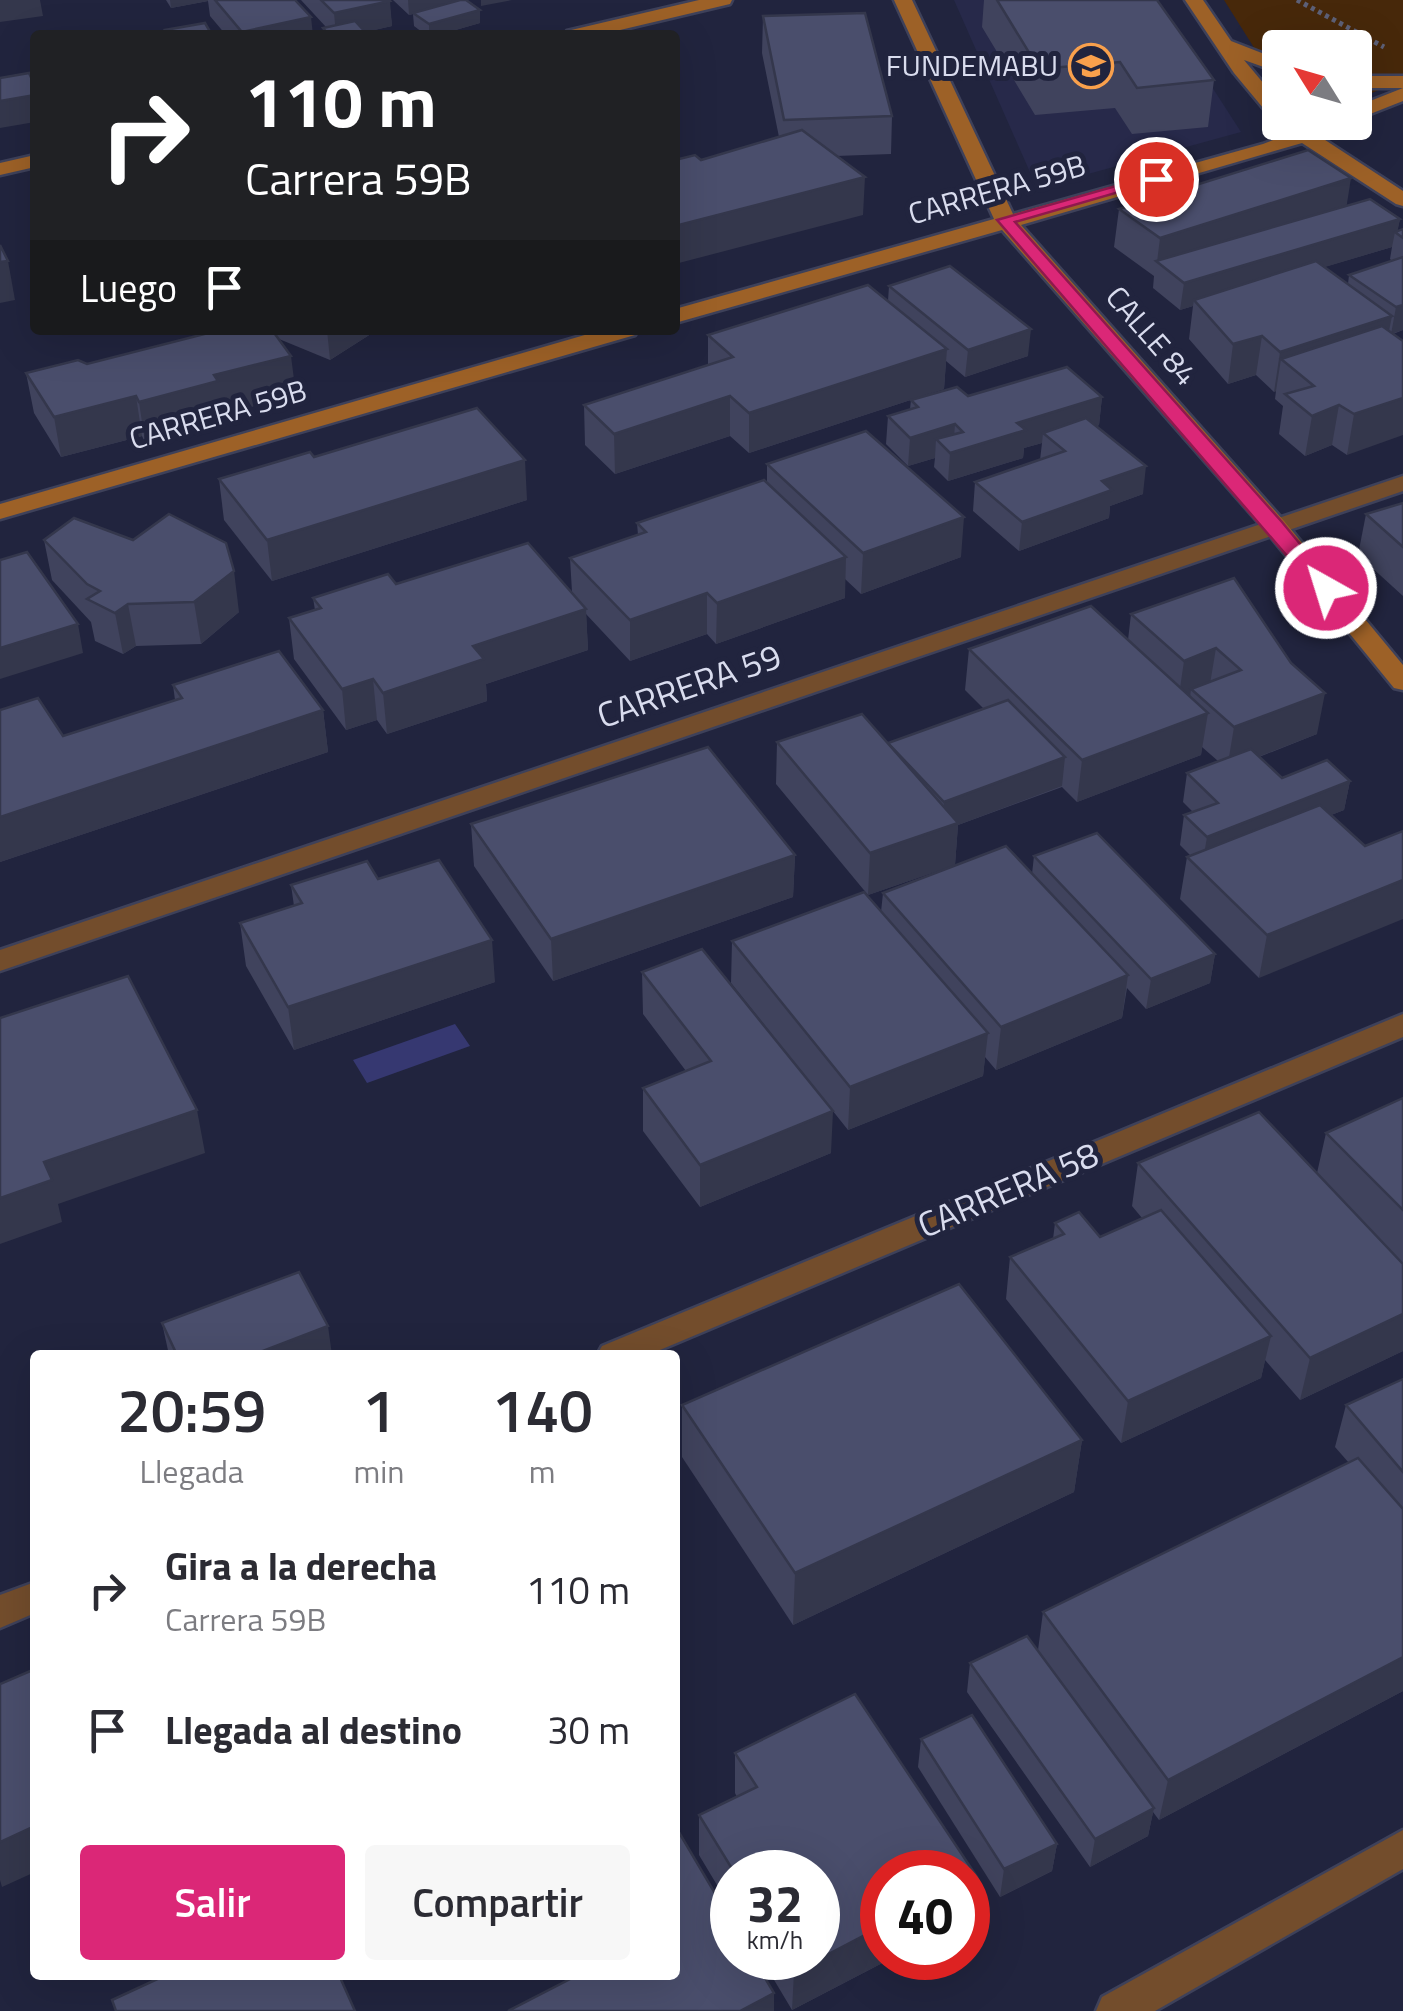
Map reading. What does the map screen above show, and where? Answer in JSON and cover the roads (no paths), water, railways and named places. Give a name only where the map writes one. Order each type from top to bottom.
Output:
[{"type":"street","points":[[595,30],[723,0]]},
{"type":"street","name":"CALLE 84","points":[[904,0],[1005,220],[1276,526],[1403,682]]},
{"type":"street","points":[[1194,0],[1262,93]]},
{"type":"street","points":[[1225,45],[1262,60]]},
{"type":"street","points":[[1372,82],[1403,82]]},
{"type":"street","points":[[1372,107],[1403,94]]},
{"type":"street","name":"CARRERA 59B","points":[[680,315],[1262,140]]},
{"type":"street","points":[[1310,140],[1403,200]]},
{"type":"street","points":[[0,169],[30,162]]},
{"type":"street","name":"CARRERA 59B","points":[[0,512],[610,335]]},
{"type":"street","name":"CARRERA 59","points":[[0,961],[1403,483]]},
{"type":"street","name":"CARRERA 58","points":[[626,1350],[1403,1025]]},
{"type":"street","points":[[0,1612],[30,1599]]},
{"type":"street","points":[[1118,2011],[1403,1848]]},
{"type":"place","name":"FUNDEMABU","points":[[1091,66]]}]
